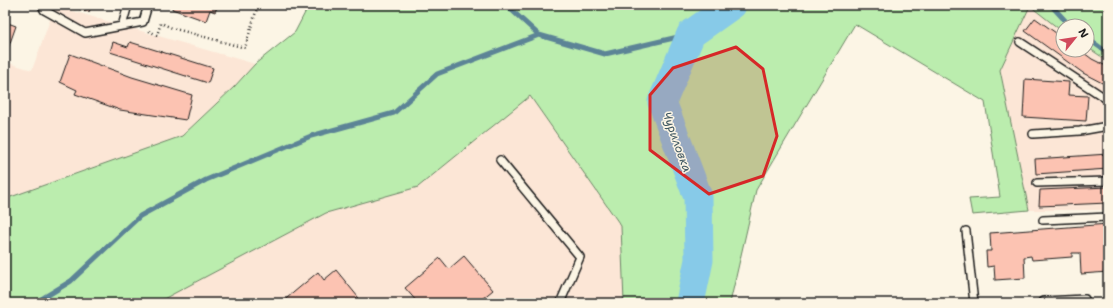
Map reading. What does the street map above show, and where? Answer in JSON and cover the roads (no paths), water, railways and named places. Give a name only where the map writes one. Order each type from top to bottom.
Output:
[{"type":"lane","points":[[42,5],[44,10],[85,33],[143,22],[148,5]]},
{"type":"lane","points":[[122,26],[128,5]]},
{"type":"lane","points":[[1020,42],[1108,100]]},
{"type":"lane","points":[[1034,134],[1108,126]]},
{"type":"lane","points":[[500,160],[580,257],[560,303]]},
{"type":"lane","points":[[1037,183],[1108,181]]},
{"type":"lane","points":[[1043,220],[1108,217]]},
{"type":"lane","points":[[966,231],[974,303]]},
{"type":"lane","points":[[1040,303],[1044,301],[1085,299],[1086,303]]},
{"type":"waterway","points":[[506,5],[539,35],[605,54],[691,34]]},
{"type":"waterway","name":"Чуриловка","points":[[690,303],[699,260],[698,197],[662,102],[691,34],[732,5]]},
{"type":"waterway","points":[[1051,5],[1063,18]]},
{"type":"waterway","points":[[35,303],[71,281],[140,216],[206,180],[311,136],[394,113],[437,74],[539,35]]},
{"type":"waterway","points":[[1095,44],[1108,53]]}]
